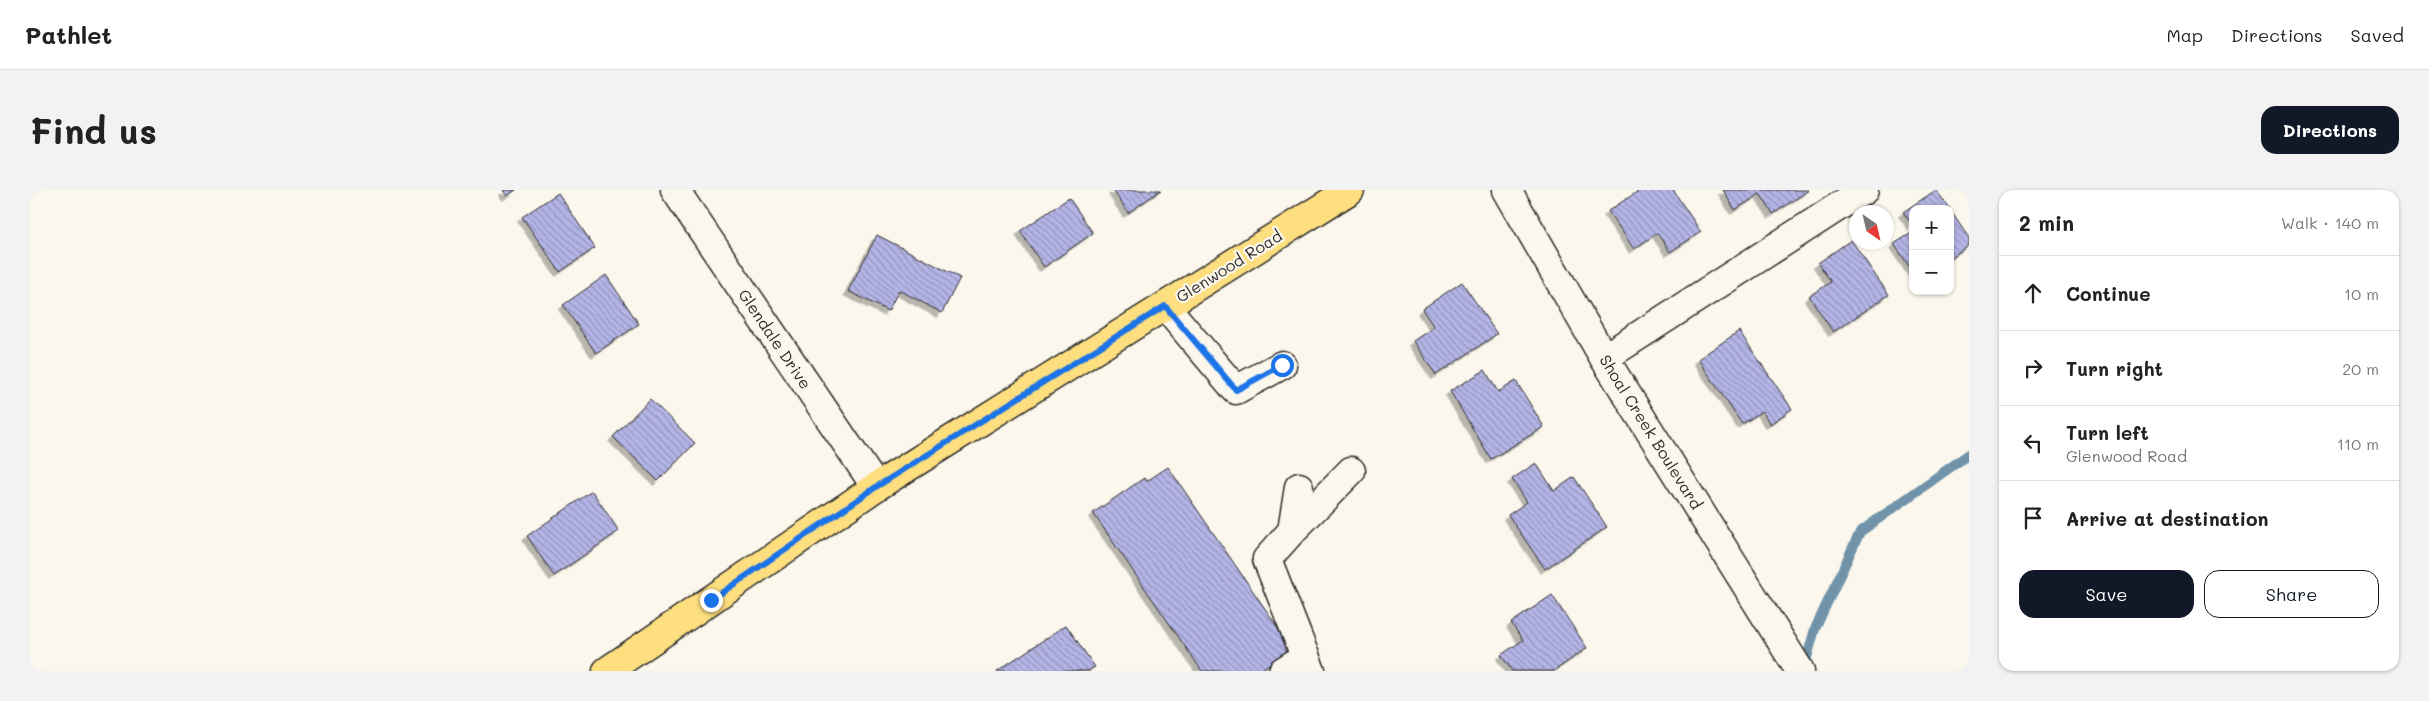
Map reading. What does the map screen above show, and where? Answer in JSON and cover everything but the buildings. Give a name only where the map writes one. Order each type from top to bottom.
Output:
[{"type":"main road","name":"Glenwood Road","points":[[606,671],[876,487],[1350,190]]},
{"type":"street","name":"Glendale Drive","points":[[675,190],[876,487]]},
{"type":"street","name":"Shoal Creek Boulevard","points":[[1507,190],[1604,358],[1800,671]]},
{"type":"street","points":[[1604,358],[1864,190]]},
{"type":"street","points":[[1165,306],[1236,390],[1282,365]]},
{"type":"street","points":[[1300,666],[1267,559],[1351,471]]},
{"type":"street","points":[[1292,531],[1299,487]]},
{"type":"waterway","points":[[1804,668],[1815,629],[1860,532],[1969,454]]},
{"type":"route","points":[[711,600],[876,487],[1165,306],[1236,390],[1282,365]]}]
